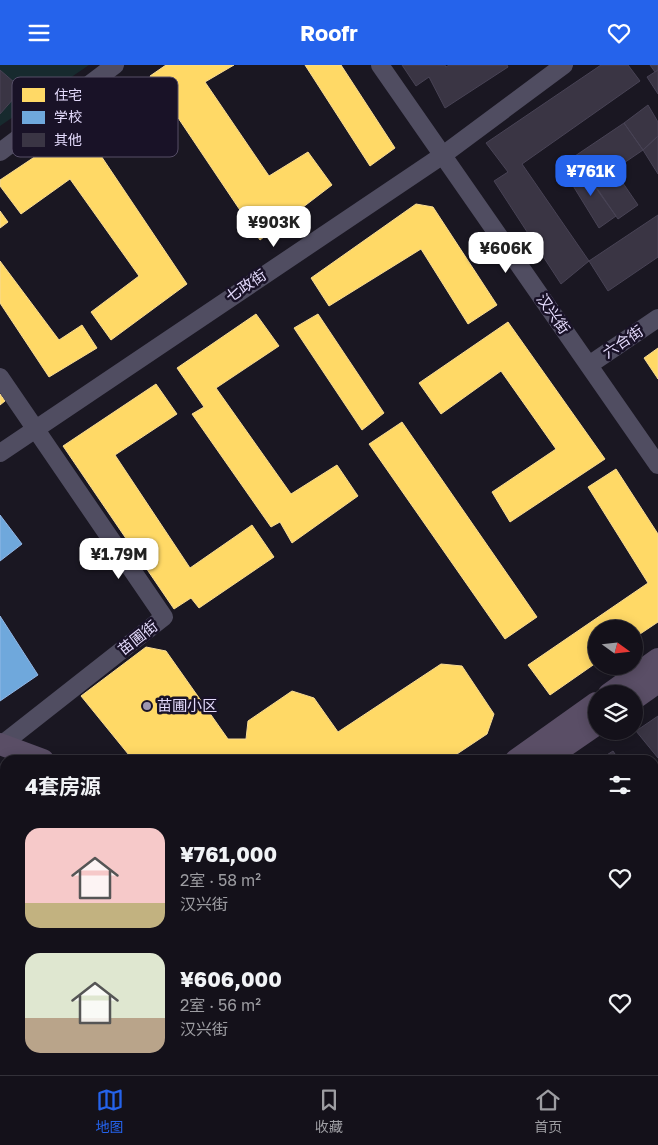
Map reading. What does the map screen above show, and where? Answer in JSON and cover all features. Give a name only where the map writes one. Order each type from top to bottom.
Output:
[{"type":"main road","points":[[622,685],[658,659]]},
{"type":"main road","points":[[643,693],[658,682]]},
{"type":"main road","points":[[523,755],[588,709]]},
{"type":"main road","points":[[555,755],[588,731]]},
{"type":"main road","points":[[3,750],[23,755]]},
{"type":"street","points":[[99,77],[115,65]]},
{"type":"street","name":"汉兴街","points":[[380,65],[658,465]]},
{"type":"street","name":"七政街","points":[[0,453],[34,428],[443,155],[564,65]]},
{"type":"street","points":[[0,152],[12,143]]},
{"type":"street","name":"六合街","points":[[589,365],[658,318]]},
{"type":"street","name":"苗圃街","points":[[0,377],[164,617],[3,750]]},
{"type":"green space","points":[[0,65],[89,65],[71,77],[12,77],[12,118],[0,126]]},
{"type":"building: 住宅","points":[[166,65],[234,65],[205,82],[269,176],[308,152],[332,185],[260,240],[178,118],[178,77],[150,76]]},
{"type":"building: 住宅","points":[[305,65],[341,65],[395,148],[370,166]]},
{"type":"building: 住宅","points":[[34,157],[102,157],[187,284],[111,340],[91,312],[139,276],[70,179],[21,214],[0,186],[0,180]]},
{"type":"building: 住宅","points":[[416,204],[433,207],[497,305],[468,324],[421,249],[329,306],[311,278]]},
{"type":"building: 住宅","points":[[0,211],[8,222],[0,228]]},
{"type":"building: 住宅","points":[[0,261],[59,340],[82,325],[97,348],[49,377],[0,303]]},
{"type":"building: 住宅","points":[[256,314],[279,346],[216,388],[291,494],[337,465],[358,496],[292,543],[280,522],[271,527],[192,414],[204,407],[177,368]]},
{"type":"building: 住宅","points":[[318,314],[384,413],[362,430],[294,328]]},
{"type":"building: 住宅","points":[[508,322],[605,459],[510,522],[492,492],[556,449],[501,371],[441,414],[419,383]]},
{"type":"building: 住宅","points":[[658,348],[658,379],[644,358]]},
{"type":"building: 住宅","points":[[156,384],[177,414],[115,455],[190,568],[252,525],[274,557],[199,608],[191,598],[174,609],[63,446]]},
{"type":"building: 住宅","points":[[0,394],[5,401],[0,405]]},
{"type":"building: 住宅","points":[[402,422],[537,617],[505,639],[369,444]]},
{"type":"building: 住宅","points":[[616,469],[658,534],[658,622],[643,632],[643,620],[594,620],[648,583],[588,487]]},
{"type":"building: 住宅","points":[[588,624],[588,669],[550,695],[528,665]]},
{"type":"building: 住宅","name":"苗圃小区","points":[[146,647],[166,651],[228,739],[246,739],[248,721],[292,691],[314,698],[338,732],[441,664],[462,666],[494,714],[487,734],[456,755],[129,755],[81,696]]},
{"type":"building: 学校","points":[[0,515],[22,544],[0,561]]},
{"type":"building: 学校","points":[[0,616],[38,675],[0,701]]},
{"type":"building: 其他","points":[[402,65],[445,65],[446,67],[449,65],[507,65],[508,67],[445,108],[429,77],[416,86]]},
{"type":"building: 其他","points":[[601,65],[628,65],[640,81],[522,164],[589,261],[561,284],[494,181],[508,172],[486,143]]},
{"type":"building: 其他","points":[[650,65],[658,65],[658,70],[655,72]]},
{"type":"building: 其他","points":[[0,70],[12,80],[12,100],[0,114]]},
{"type":"building: 其他","points":[[658,70],[658,94],[647,77]]},
{"type":"building: 其他","points":[[648,105],[658,122],[658,136],[643,150],[624,123]]},
{"type":"building: 其他","points":[[624,123],[643,150],[593,184],[575,156]]},
{"type":"building: 其他","points":[[658,136],[658,174],[643,150]]},
{"type":"building: 其他","points":[[581,165],[616,216],[599,228],[567,176]]},
{"type":"building: 其他","points":[[614,170],[638,205],[618,219],[593,184]]},
{"type":"building: 其他","points":[[658,215],[658,257],[608,291],[589,261]]},
{"type":"building: 其他","points":[[658,716],[658,755],[656,755],[643,740],[643,726]]},
{"type":"building: 其他","points":[[613,751],[616,755],[607,755]]},
{"type":"place","name":"苗圃小区","points":[[147,706]]}]
